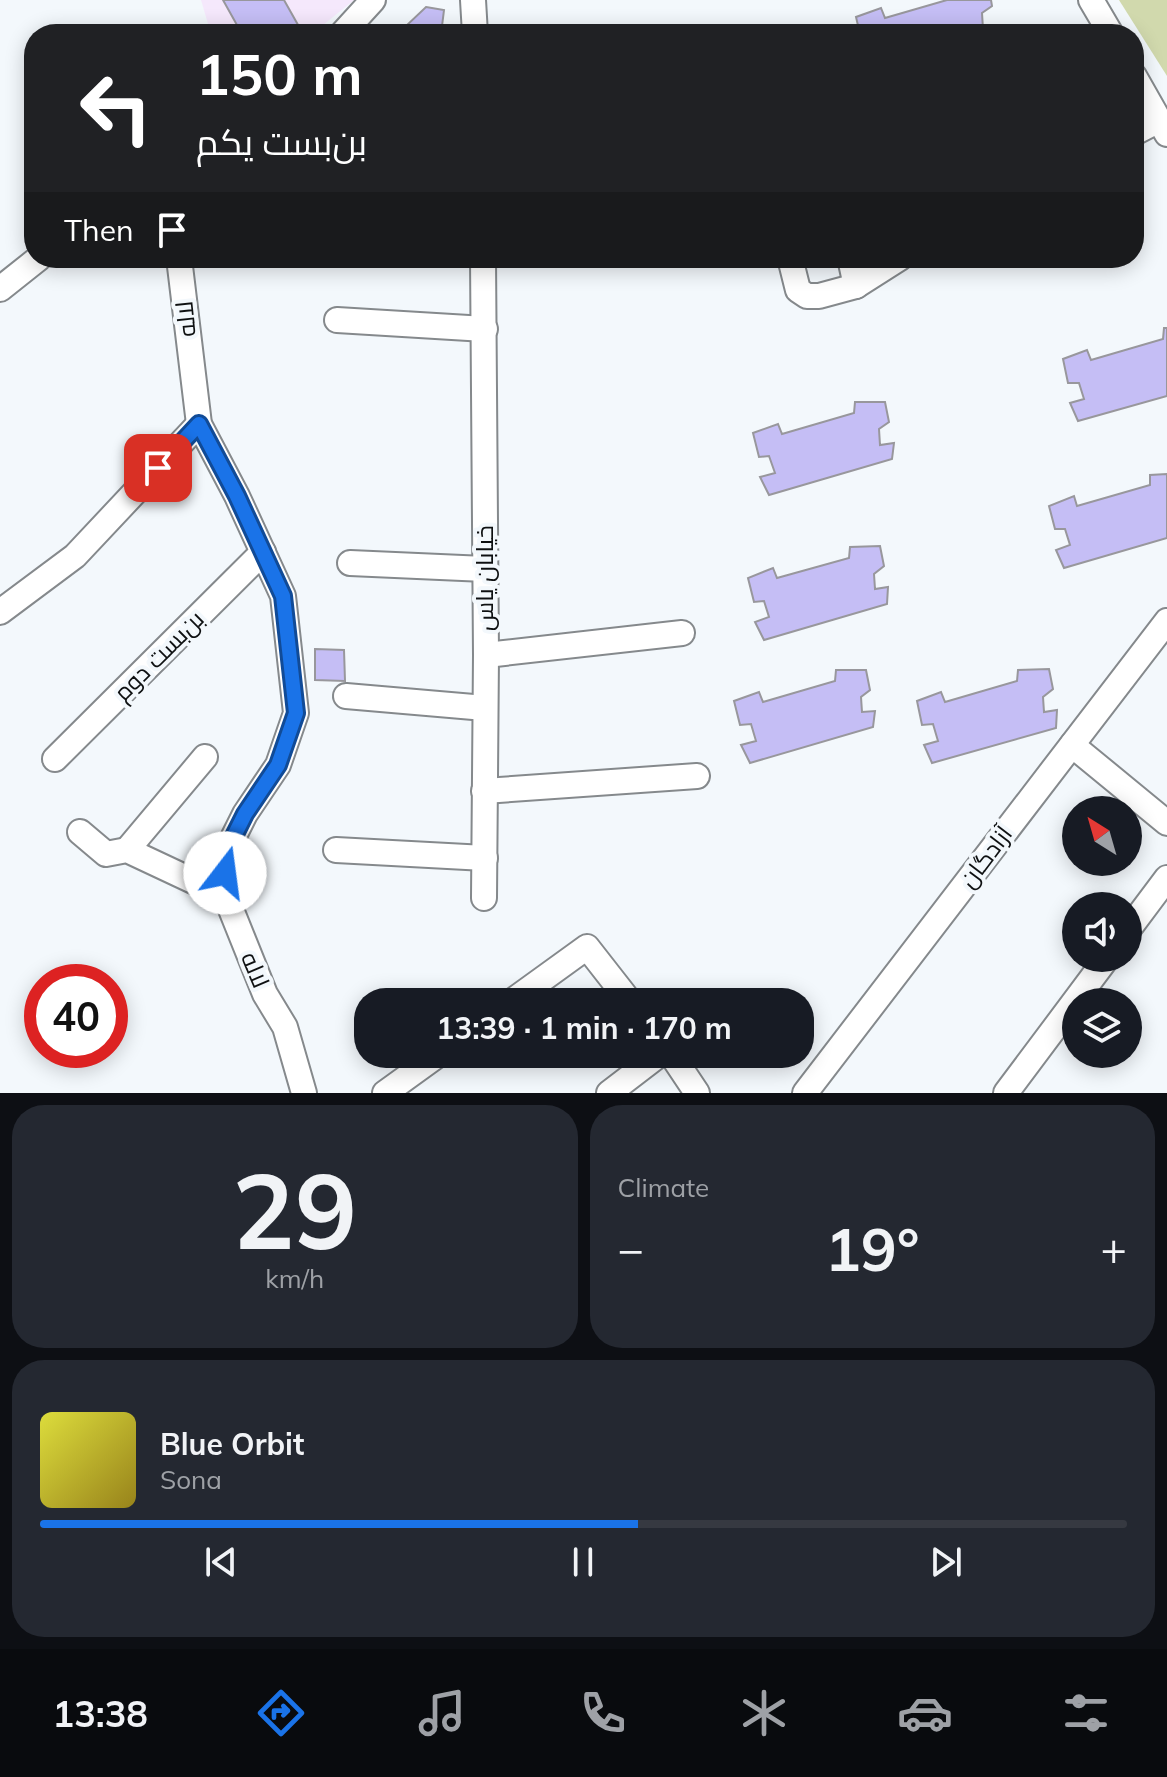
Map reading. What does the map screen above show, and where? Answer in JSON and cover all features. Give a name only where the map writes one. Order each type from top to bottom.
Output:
[{"type":"street","points":[[351,24],[373,0]]},
{"type":"street","points":[[473,0],[474,24]]},
{"type":"street","points":[[1091,0],[1105,24]]},
{"type":"street","points":[[1144,94],[1163,127]]},
{"type":"street","points":[[0,289],[26,268]]},
{"type":"street","name":"لاله","points":[[180,268],[199,424],[237,496],[283,596],[296,713],[278,765],[245,814],[225,854],[224,892],[265,994],[285,1027],[304,1093]]},
{"type":"street","name":"خیابان یاس","points":[[483,268],[484,898]]},
{"type":"street","points":[[792,268],[798,290],[807,296],[856,286],[884,268]]},
{"type":"street","points":[[852,268],[856,286]]},
{"type":"street","points":[[337,320],[485,329]]},
{"type":"street","points":[[0,612],[75,556],[199,424]]},
{"type":"street","name":"بن‌بست دوم","points":[[55,759],[263,552]]},
{"type":"street","points":[[350,563],[485,569]]},
{"type":"street","name":"آزادگان","points":[[805,1093],[1167,621]]},
{"type":"street","points":[[486,655],[682,633]]},
{"type":"street","points":[[346,696],[485,708]]},
{"type":"street","points":[[1072,745],[1167,823]]},
{"type":"street","points":[[127,850],[205,757]]},
{"type":"street","points":[[484,791],[697,776]]},
{"type":"street","points":[[80,832],[106,854],[127,850],[225,896]]},
{"type":"street","points":[[336,850],[485,858]]},
{"type":"street","points":[[1142,911],[1167,878]]},
{"type":"street","points":[[530,988],[587,947],[619,988]]},
{"type":"street","points":[[1006,1093],[1097,972]]},
{"type":"street","points":[[385,1093],[420,1068]]},
{"type":"street","points":[[609,1093],[642,1068]]},
{"type":"street","points":[[680,1068],[697,1093]]},
{"type":"shaded area","points":[[201,0],[354,0],[324,24],[208,24]]},
{"type":"green space","points":[[1119,0],[1167,0],[1167,76],[1144,40],[1144,24],[1134,24]]},
{"type":"building","points":[[223,0],[284,0],[298,24],[236,24]]},
{"type":"building","points":[[947,0],[991,0],[992,6],[982,13],[983,24],[858,24],[856,17],[881,8],[885,18]]},
{"type":"building","points":[[426,7],[444,10],[442,24],[408,24]]},
{"type":"building","points":[[1164,328],[1167,328],[1167,396],[1078,421],[1070,403],[1084,399],[1079,383],[1068,383],[1063,359],[1087,350],[1091,360],[1163,339]]},
{"type":"building","points":[[855,402],[885,402],[889,422],[879,429],[880,445],[894,443],[892,459],[769,495],[760,477],[775,473],[769,456],[759,457],[753,433],[778,424],[782,434],[854,413]]},
{"type":"building","points":[[1167,474],[1167,538],[1064,568],[1056,550],[1070,545],[1065,529],[1055,529],[1049,506],[1074,496],[1077,506],[1150,485],[1150,475]]},
{"type":"building","points":[[880,546],[884,566],[874,574],[875,589],[888,587],[887,604],[764,640],[755,622],[769,617],[764,601],[754,602],[748,578],[773,568],[777,578],[849,558],[850,547]]},
{"type":"building","points":[[315,649],[344,650],[345,681],[315,680]]},
{"type":"building","points":[[1049,669],[1053,689],[1043,697],[1044,712],[1057,710],[1056,728],[932,763],[924,745],[938,741],[933,724],[922,725],[917,701],[941,692],[945,702],[1017,681],[1018,670]]},
{"type":"building","points":[[836,670],[866,670],[870,690],[861,697],[862,712],[875,711],[873,727],[750,763],[741,745],[756,741],[751,724],[740,725],[734,701],[759,692],[763,702],[835,681]]},
{"type":"route","points":[[158,468],[199,424],[237,496],[283,596],[296,713],[278,765],[245,814],[225,854],[225,873]]}]
